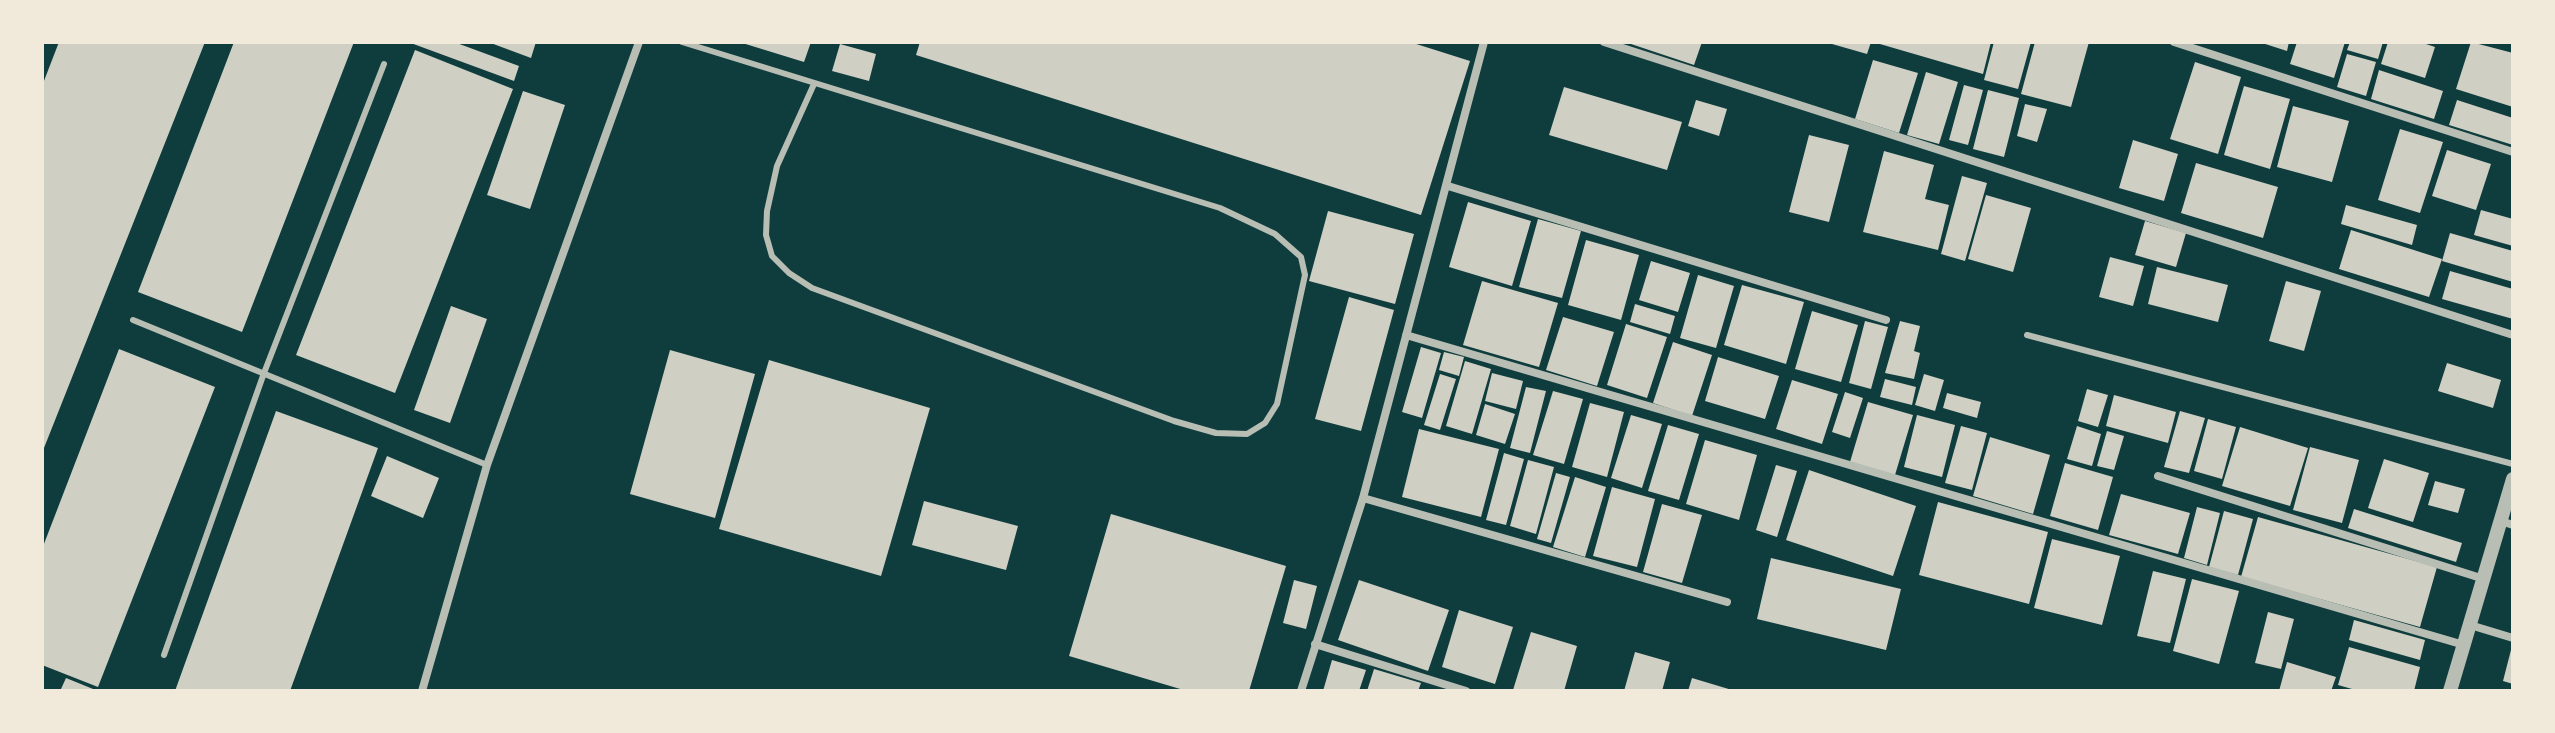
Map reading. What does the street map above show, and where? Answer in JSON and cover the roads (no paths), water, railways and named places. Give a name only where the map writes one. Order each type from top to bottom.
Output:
[{"type":"street","points":[[422,691],[487,465],[639,42]]},
{"type":"street","points":[[1604,42],[2513,335]]},
{"type":"street","points":[[2174,42],[2513,152]]},
{"type":"street","points":[[1301,691],[1363,498],[1448,186],[1482,43]]},
{"type":"street","points":[[1448,186],[1886,320]]},
{"type":"street","points":[[1406,335],[2464,645]]},
{"type":"street","points":[[2158,476],[2484,579]]},
{"type":"street","points":[[2450,691],[2484,579],[2507,523],[2513,479]]},
{"type":"street","points":[[1363,498],[1727,602]]},
{"type":"street","points":[[2470,625],[2513,638]]},
{"type":"street","points":[[1315,644],[1466,691]]},
{"type":"lane","points":[[682,42],[1220,208],[1275,234],[1301,257],[1305,275],[1277,404],[1265,423],[1247,434],[1216,433],[1174,421],[812,288],[789,273],[772,256],[766,235],[767,211],[777,166],[814,84]]},
{"type":"lane","points":[[164,655],[264,373],[384,64]]},
{"type":"lane","points":[[133,320],[487,465]]},
{"type":"lane","points":[[2027,335],[2513,464]]}]
